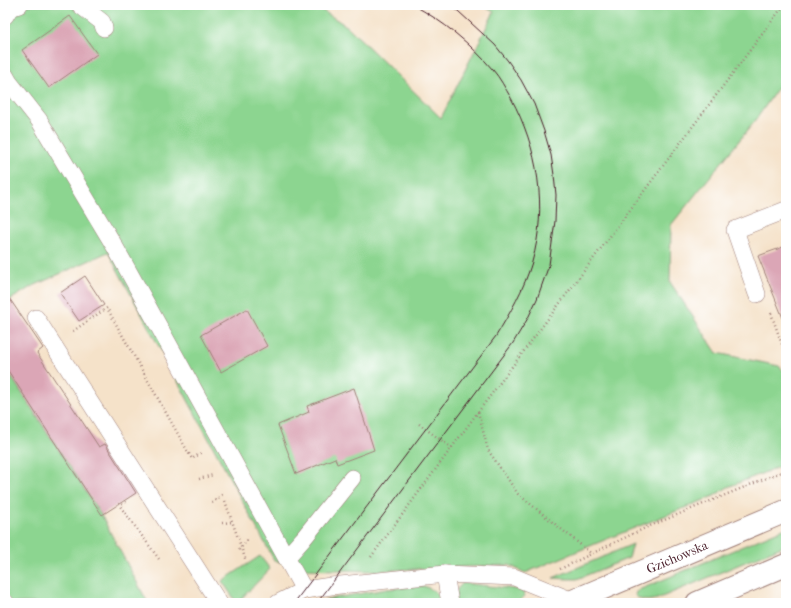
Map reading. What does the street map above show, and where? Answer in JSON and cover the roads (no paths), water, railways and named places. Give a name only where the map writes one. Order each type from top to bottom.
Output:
[{"type":"street","name":"Gzichowska","points":[[571,602],[597,597],[786,511]]},
{"type":"street","points":[[697,603],[786,565]]},
{"type":"lane","points":[[5,16],[10,8],[19,5]]},
{"type":"lane","points":[[80,5],[102,22],[104,28]]},
{"type":"lane","points":[[5,75],[39,120],[111,240],[304,590]]},
{"type":"lane","points":[[757,294],[735,230],[786,210]]},
{"type":"lane","points":[[36,318],[219,603]]},
{"type":"lane","points":[[286,557],[352,478]]},
{"type":"lane","points":[[445,574],[450,603]]},
{"type":"lane","points":[[278,603],[304,590],[445,574],[514,577],[571,602]]},
{"type":"tram line","points":[[294,603],[496,336],[525,282],[537,241],[540,199],[538,178],[528,137],[511,98],[496,73],[475,51],[446,26],[413,5]]},
{"type":"tram line","points":[[317,603],[513,343],[537,299],[549,265],[555,221],[556,195],[551,155],[534,104],[521,80],[495,45],[458,11],[448,5]]}]
